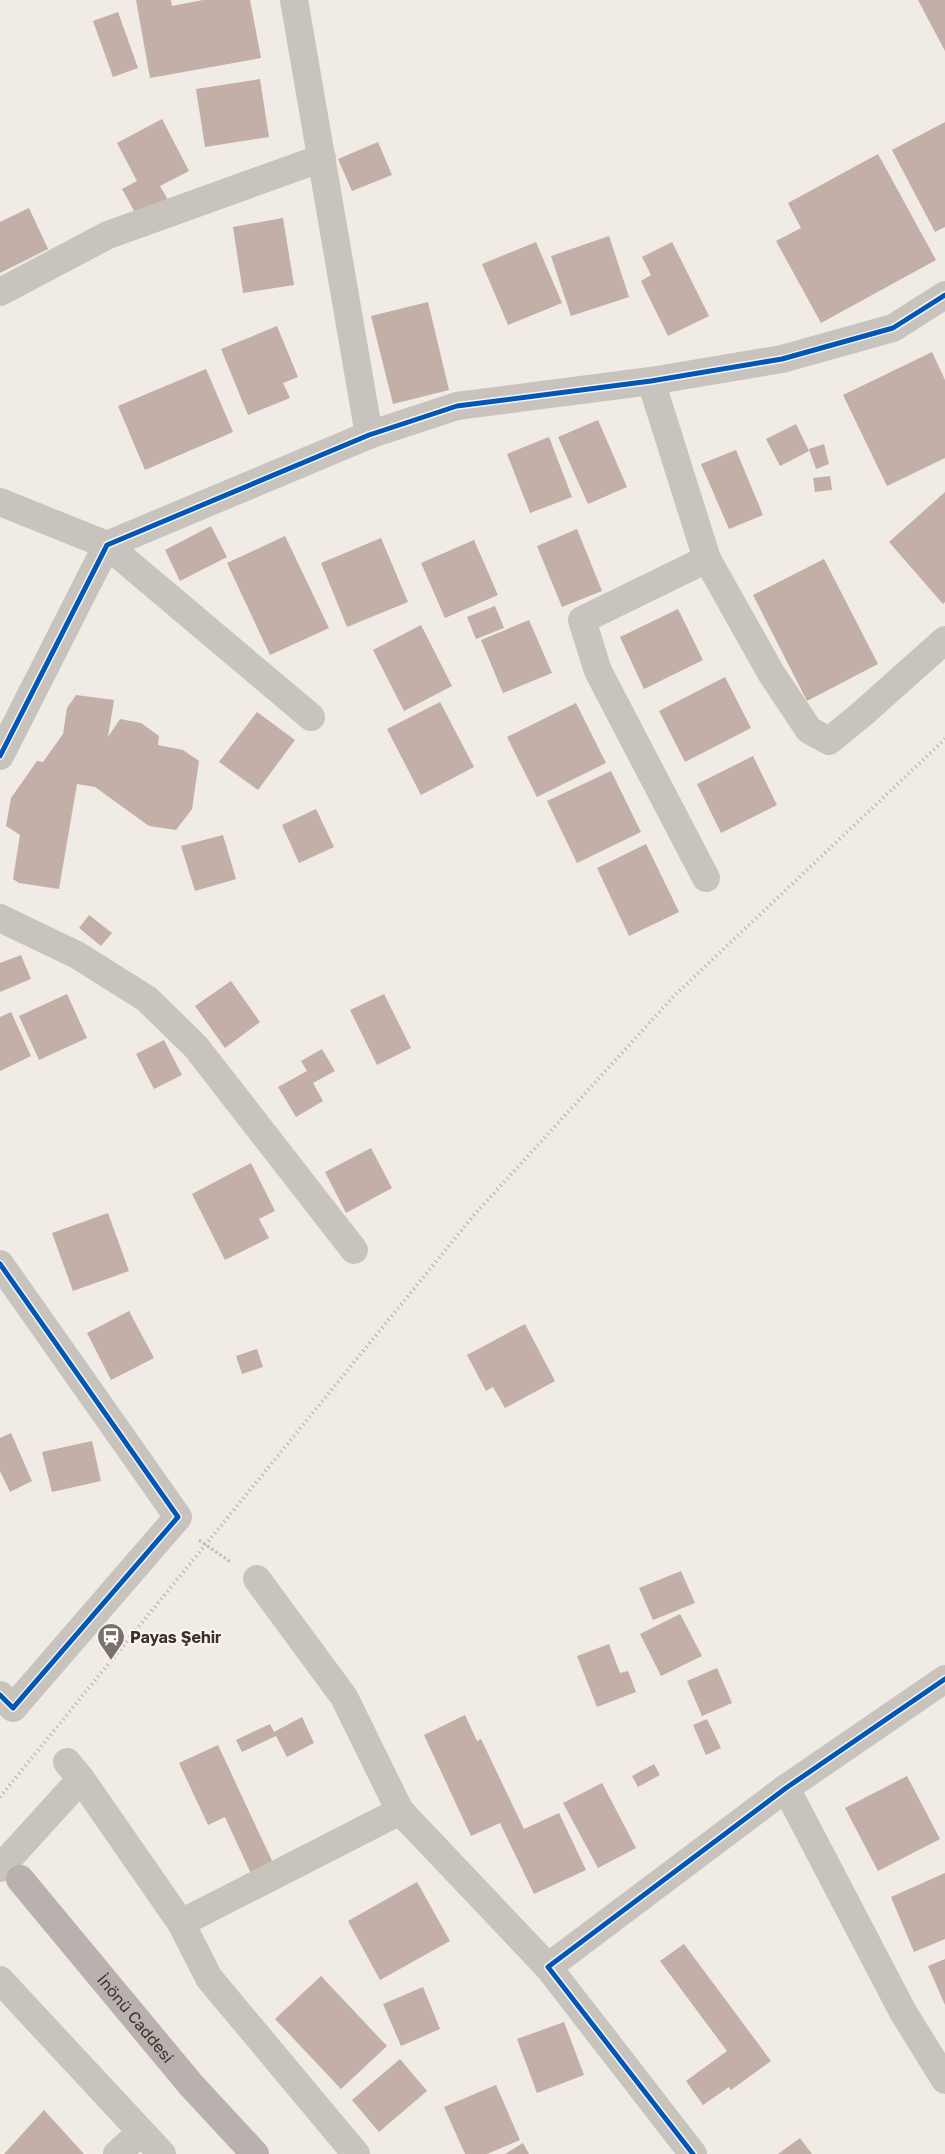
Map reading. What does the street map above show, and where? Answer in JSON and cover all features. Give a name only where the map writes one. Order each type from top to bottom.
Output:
[{"type":"main road","name":"İnönü Caddesi","points":[[10,1874],[192,2085],[255,2154]]},
{"type":"street","points":[[294,0],[369,435]]},
{"type":"street","points":[[0,292],[108,235],[322,158]]},
{"type":"street","points":[[0,756],[107,545],[369,435],[458,406],[651,381],[782,359],[894,328],[945,295]]},
{"type":"street","points":[[651,381],[707,559],[771,673],[809,730],[829,741],[945,640]]},
{"type":"street","points":[[0,502],[107,545],[311,717]]},
{"type":"street","points":[[706,878],[598,671],[582,620],[707,559]]},
{"type":"street","points":[[0,918],[77,955],[147,999],[196,1048],[354,1250]]},
{"type":"street","points":[[0,1264],[178,1517],[4,1709]]},
{"type":"street","points":[[257,1579],[344,1697],[400,1811],[548,1967],[693,2154]]},
{"type":"street","points":[[548,1967],[786,1788],[945,1679]]},
{"type":"street","points":[[10,1874],[74,1771],[181,1923],[210,1978],[356,2154]]},
{"type":"street","points":[[786,1788],[903,2012],[945,2080]]},
{"type":"street","points":[[181,1923],[400,1811]]},
{"type":"street","points":[[0,1980],[162,2154]]},
{"type":"street","points":[[118,2154],[140,2132]]},
{"type":"path","points":[[178,1517],[204,1544],[257,1579]]},
{"type":"building","points":[[136,0],[171,0],[172,6],[203,0],[250,0],[261,58],[150,78]]},
{"type":"building","points":[[918,0],[945,0],[945,51]]},
{"type":"building","points":[[118,12],[138,68],[113,77],[93,21]]},
{"type":"building","points":[[260,79],[269,137],[205,147],[196,89]]},
{"type":"building","points":[[162,119],[189,171],[160,186],[168,200],[137,216],[122,189],[137,181],[117,143]]},
{"type":"building","points":[[945,122],[945,227],[935,232],[892,150]]},
{"type":"building","points":[[378,142],[392,175],[352,191],[338,159]]},
{"type":"building","points":[[878,154],[936,260],[821,323],[776,241],[801,228],[788,203]]},
{"type":"building","points":[[29,208],[48,249],[0,273],[0,222]]},
{"type":"building","points":[[283,218],[294,285],[243,293],[233,227]]},
{"type":"building","points":[[609,236],[629,297],[571,316],[551,256]]},
{"type":"building","points":[[536,242],[562,303],[508,325],[482,264]]},
{"type":"building","points":[[672,242],[709,316],[668,336],[641,281],[651,275],[642,257]]},
{"type":"building","points":[[428,302],[449,390],[393,404],[371,316]]},
{"type":"building","points":[[277,326],[298,377],[283,383],[290,398],[248,415],[221,349]]},
{"type":"building","points":[[932,352],[945,380],[945,458],[887,486],[843,395]]},
{"type":"building","points":[[206,369],[233,432],[145,470],[118,406]]},
{"type":"building","points":[[598,420],[627,487],[588,504],[558,437]]},
{"type":"building","points":[[796,424],[809,451],[780,466],[766,439]]},
{"type":"building","points":[[549,437],[572,497],[530,513],[507,454]]},
{"type":"building","points":[[824,444],[829,464],[816,469],[809,449]]},
{"type":"building","points":[[736,450],[763,515],[729,529],[701,464]]},
{"type":"building","points":[[830,476],[832,490],[815,492],[813,478]]},
{"type":"building","points":[[945,492],[945,602],[943,604],[889,542]]},
{"type":"building","points":[[211,526],[227,557],[180,581],[165,550]]},
{"type":"building","points":[[577,529],[602,591],[562,607],[537,546]]},
{"type":"building","points":[[285,536],[329,628],[270,655],[227,563]]},
{"type":"building","points":[[381,538],[408,602],[347,627],[321,563]]},
{"type":"building","points":[[474,540],[498,595],[445,618],[421,563]]},
{"type":"building","points":[[824,559],[878,664],[807,701],[753,595]]},
{"type":"building","points":[[495,606],[504,628],[476,639],[467,617]]},
{"type":"building","points":[[678,609],[703,660],[644,689],[620,637]]},
{"type":"building","points":[[529,620],[552,673],[503,693],[481,640]]},
{"type":"building","points":[[421,625],[452,686],[404,711],[373,650]]},
{"type":"building","points":[[725,677],[751,728],[685,762],[659,711]]},
{"type":"building","points":[[76,695],[114,700],[108,737],[120,719],[141,723],[159,736],[158,745],[183,750],[199,761],[192,809],[176,830],[149,826],[95,787],[77,784],[59,889],[19,883],[13,879],[20,835],[6,826],[11,798],[37,761],[43,762],[63,734],[67,708]]},
{"type":"building","points":[[440,702],[474,767],[421,795],[387,729]]},
{"type":"building","points":[[576,703],[606,763],[537,797],[507,737]]},
{"type":"building","points":[[257,712],[295,740],[258,790],[219,762]]},
{"type":"building","points":[[753,756],[777,805],[721,833],[697,784]]},
{"type":"building","points":[[611,771],[641,832],[577,863],[547,801]]},
{"type":"building","points":[[316,809],[334,847],[299,863],[282,825]]},
{"type":"building","points":[[223,835],[236,879],[195,891],[181,846]]},
{"type":"building","points":[[646,844],[679,912],[629,936],[597,868]]},
{"type":"building","points":[[89,915],[112,933],[101,946],[79,928]]},
{"type":"building","points":[[21,955],[31,979],[0,992],[0,963]]},
{"type":"building","points":[[231,981],[260,1022],[225,1048],[195,1006]]},
{"type":"building","points":[[67,994],[87,1038],[39,1060],[19,1016]]},
{"type":"building","points":[[384,994],[411,1048],[377,1065],[350,1010]]},
{"type":"building","points":[[11,1012],[31,1056],[0,1071],[0,1017]]},
{"type":"building","points":[[164,1040],[182,1075],[154,1089],[136,1054]]},
{"type":"building","points":[[322,1049],[335,1071],[313,1083],[323,1101],[296,1117],[278,1087],[307,1071],[301,1061]]},
{"type":"building","points":[[371,1148],[392,1188],[346,1213],[325,1172]]},
{"type":"building","points":[[251,1163],[275,1211],[259,1219],[269,1238],[225,1260],[192,1194]]},
{"type":"building","points":[[108,1213],[129,1271],[73,1291],[52,1233]]},
{"type":"building","points":[[129,1311],[154,1358],[111,1380],[87,1333]]},
{"type":"building","points":[[525,1324],[555,1381],[505,1408],[493,1387],[486,1391],[467,1355]]},
{"type":"building","points":[[257,1349],[263,1367],[242,1374],[236,1356]]},
{"type":"building","points":[[11,1433],[32,1481],[10,1492],[0,1471],[0,1438]]},
{"type":"building","points":[[92,1441],[101,1481],[52,1492],[42,1452]]},
{"type":"building","points":[[681,1571],[695,1603],[653,1620],[639,1588]]},
{"type":"building","points":[[680,1614],[702,1656],[661,1676],[640,1634]]},
{"type":"building","points":[[609,1644],[620,1673],[628,1671],[636,1692],[597,1707],[577,1656]]},
{"type":"building","points":[[717,1668],[732,1703],[702,1716],[687,1681]]},
{"type":"building","points":[[465,1715],[477,1741],[481,1739],[524,1829],[559,1813],[586,1870],[534,1894],[500,1823],[471,1836],[424,1735]]},
{"type":"building","points":[[302,1717],[314,1743],[287,1757],[276,1736],[242,1752],[236,1740],[270,1724],[274,1732]]},
{"type":"building","points":[[707,1719],[721,1748],[706,1755],[693,1725]]},
{"type":"building","points":[[218,1745],[274,1865],[252,1876],[225,1817],[208,1825],[179,1763]]},
{"type":"building","points":[[654,1764],[660,1775],[638,1787],[632,1776]]},
{"type":"building","points":[[907,1776],[940,1839],[878,1871],[845,1808]]},
{"type":"building","points":[[602,1783],[636,1848],[598,1868],[563,1803]]},
{"type":"building","points":[[945,1873],[945,1939],[914,1952],[891,1897]]},
{"type":"building","points":[[417,1882],[450,1941],[380,1980],[348,1921]]},
{"type":"building","points":[[684,1944],[771,2061],[731,2090],[729,2087],[703,2105],[686,2081],[727,2051],[660,1961]]},
{"type":"building","points":[[945,1959],[945,2005],[928,1966]]},
{"type":"building","points":[[321,1976],[387,2046],[341,2089],[275,2019]]},
{"type":"building","points":[[423,1987],[440,2029],[401,2046],[383,2004]]},
{"type":"building","points":[[564,2022],[584,2075],[537,2093],[517,2039]]},
{"type":"building","points":[[400,2059],[427,2091],[379,2132],[352,2100]]},
{"type":"building","points":[[496,2085],[520,2140],[487,2154],[465,2154],[444,2107]]},
{"type":"building","points":[[44,2110],[84,2154],[4,2154]]},
{"type":"building","points":[[800,2138],[812,2154],[778,2154]]},
{"type":"building","points":[[523,2143],[529,2154],[505,2154]]},
{"type":"railway","points":[[0,1797],[474,1215],[674,996],[945,739]]},
{"type":"cycle path","points":[[0,756],[107,545],[369,435],[457,406],[651,381],[782,359],[893,328],[945,295]]},
{"type":"cycle path","points":[[0,1264],[178,1517],[13,1708],[0,1695]]},
{"type":"cycle path","points":[[693,2154],[548,1967],[786,1788],[945,1679]]},
{"type":"place","name":"Payas Şehi̇r","points":[[111,1661]]}]
